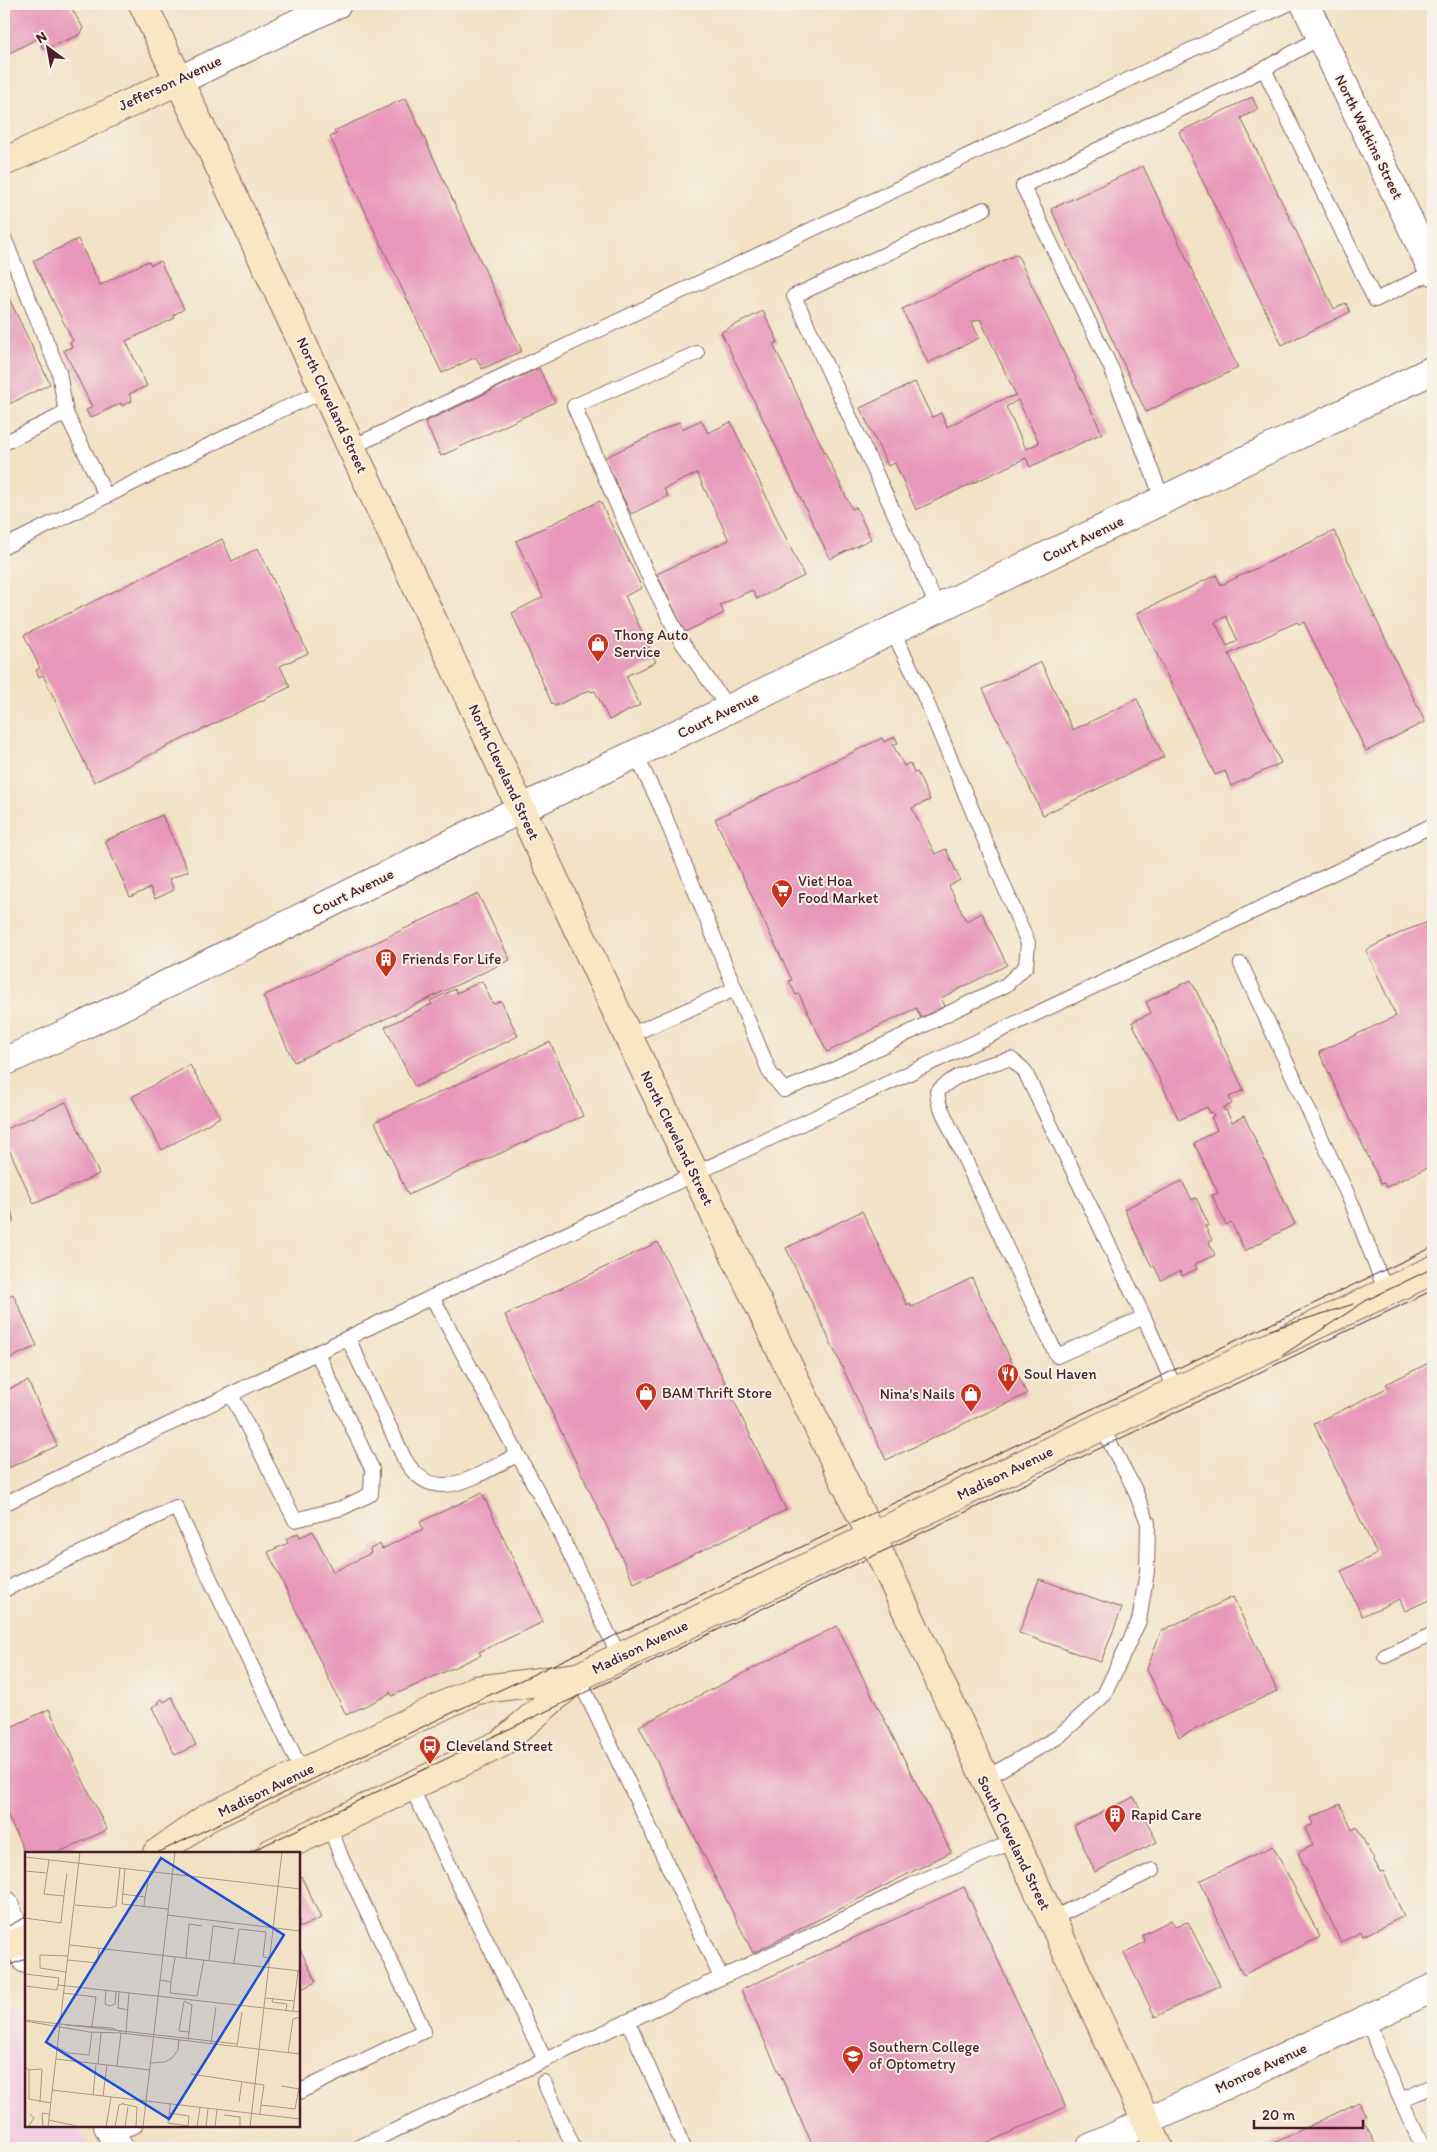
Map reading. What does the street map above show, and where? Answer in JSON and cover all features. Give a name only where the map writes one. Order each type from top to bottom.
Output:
[{"type":"main road","name":"North Cleveland Street","points":[[143,4],[628,1036],[871,1537]]},
{"type":"main road","name":"Jefferson Avenue","points":[[4,162],[180,80]]},
{"type":"main road","name":"Madison Avenue","points":[[273,1852],[502,1743],[578,1676],[1433,1270]]},
{"type":"main road","name":"South Cleveland Street","points":[[871,1537],[1159,2148]]},
{"type":"main road","name":"Madison Avenue","points":[[158,1852],[207,1818],[476,1690],[578,1676]]},
{"type":"street","name":"Jefferson Avenue","points":[[180,80],[336,4]]},
{"type":"street","name":"North Watkins Street","points":[[1305,4],[1433,272]]},
{"type":"street","name":"Court Avenue","points":[[4,1062],[82,1026],[521,809],[1433,370]]},
{"type":"street","points":[[4,1904],[20,1945]]},
{"type":"street","name":"Monroe Avenue","points":[[1090,2148],[1433,1988]]},
{"type":"lane","points":[[352,447],[1288,4]]},
{"type":"lane","points":[[1163,500],[1112,370],[1023,186],[1264,69],[1322,37]]},
{"type":"lane","points":[[1264,69],[1375,300],[1433,272]]},
{"type":"lane","points":[[938,608],[794,296],[984,209]]},
{"type":"lane","points":[[4,238],[59,372],[66,414],[106,496]]},
{"type":"lane","points":[[697,353],[574,406],[642,563],[681,641],[729,709]]},
{"type":"lane","points":[[4,547],[326,390]]},
{"type":"lane","points":[[4,443],[66,414]]},
{"type":"lane","points":[[636,755],[662,809],[734,989],[770,1073],[784,1090],[832,1071],[1006,984],[1026,966],[1028,943],[922,691],[892,630]]},
{"type":"lane","points":[[4,1504],[432,1297],[1216,930],[1433,824]]},
{"type":"lane","points":[[1241,964],[1352,1204],[1386,1292]]},
{"type":"lane","points":[[628,1036],[734,989]]},
{"type":"lane","points":[[1144,1317],[1057,1356],[939,1104],[937,1092],[947,1082],[994,1062],[1011,1059],[1024,1070],[1144,1317],[1176,1391]]},
{"type":"lane","points":[[4,1213],[6,1219],[4,1220]]},
{"type":"lane","points":[[432,1297],[554,1521],[619,1656]]},
{"type":"lane","points":[[348,1338],[404,1458],[412,1472],[424,1482],[440,1486],[455,1484],[517,1455]]},
{"type":"lane","points":[[231,1394],[295,1520],[342,1508],[371,1494],[372,1469],[316,1353]]},
{"type":"lane","points":[[984,1779],[1058,1737],[1104,1695],[1139,1621],[1147,1571],[1148,1523],[1134,1488],[1102,1426]]},
{"type":"lane","points":[[4,1590],[176,1507],[302,1772]]},
{"type":"lane","points":[[1385,1656],[1433,1634]]},
{"type":"lane","points":[[578,1676],[721,1977]]},
{"type":"lane","points":[[412,1787],[546,2060]]},
{"type":"lane","points":[[300,2092],[424,2031],[342,1859],[330,1825]]},
{"type":"lane","points":[[357,2148],[912,1885],[1014,1840]]},
{"type":"lane","points":[[1051,1919],[1153,1870]]},
{"type":"lane","points":[[1368,2019],[1380,2054],[1423,2148]]},
{"type":"lane","points":[[628,2021],[684,2148]]},
{"type":"lane","points":[[544,2082],[574,2148]]},
{"type":"lane","points":[[1401,2100],[1433,2086]]},
{"type":"shaded area","points":[[11,2007],[25,2021],[25,2127],[78,2127],[89,2148],[4,2148],[4,2010]]},
{"type":"building","points":[[4,4],[69,4],[83,28],[79,35],[50,47],[50,50],[42,47],[40,37],[4,56]]},
{"type":"building","points":[[1252,97],[1258,109],[1241,118],[1334,309],[1346,303],[1350,312],[1282,345],[1179,132]]},
{"type":"building","points":[[406,98],[522,351],[482,369],[476,357],[442,373],[330,137],[336,134],[334,131]]},
{"type":"building","points":[[1143,166],[1238,368],[1146,412],[1051,209]]},
{"type":"building","points":[[78,239],[100,285],[148,261],[151,265],[160,261],[184,309],[173,315],[175,318],[126,341],[147,386],[129,394],[132,401],[122,406],[121,403],[90,418],[86,410],[92,407],[64,350],[72,347],[70,342],[73,341],[33,261]]},
{"type":"building","points":[[1017,254],[1102,433],[1030,467],[1026,458],[916,510],[895,463],[888,466],[860,408],[915,382],[932,417],[941,413],[947,427],[991,404],[1016,395],[980,319],[972,322],[979,338],[928,363],[902,309]],"holes":[[[1018,400],[1039,443],[1026,449],[1006,407]]]},
{"type":"building","points":[[4,288],[50,384],[9,404],[4,394]]},
{"type":"building","points":[[763,311],[778,342],[773,344],[852,509],[856,507],[871,539],[830,559],[721,332]]},
{"type":"building","points":[[539,368],[555,402],[441,456],[425,422]]},
{"type":"building","points":[[701,420],[708,433],[731,422],[804,576],[757,599],[752,590],[720,605],[724,613],[685,632],[657,574],[729,540],[697,473],[664,489],[668,496],[631,514],[604,458],[679,422],[682,429]]},
{"type":"building","points":[[600,501],[642,588],[625,596],[656,662],[626,676],[640,705],[609,720],[595,691],[591,692],[590,690],[555,706],[552,704],[512,613],[543,597],[516,541]]},
{"type":"building","points":[[1334,531],[1425,722],[1366,751],[1304,622],[1299,624],[1297,622],[1229,654],[1281,763],[1231,786],[1225,771],[1215,775],[1137,613],[1216,575],[1221,585]],"holes":[[[1226,616],[1238,641],[1227,646],[1215,622]]]},
{"type":"building","points":[[222,539],[232,561],[258,548],[308,653],[280,666],[290,687],[94,782],[43,675],[39,677],[36,670],[40,668],[24,635]]},
{"type":"building","points":[[1041,662],[1073,730],[1137,699],[1164,757],[1043,815],[983,689]]},
{"type":"building","points":[[895,737],[898,743],[893,745],[904,766],[910,763],[914,773],[917,772],[930,800],[912,808],[935,854],[946,849],[960,880],[949,886],[966,921],[982,913],[1007,965],[941,998],[945,1006],[921,1018],[916,1008],[827,1052],[799,994],[796,995],[789,981],[792,980],[715,819],[882,738],[884,742]]},
{"type":"building","points":[[162,815],[188,871],[169,879],[174,890],[155,899],[150,888],[130,897],[105,841]]},
{"type":"building","name":"Friends For Life","points":[[478,894],[510,960],[294,1062],[263,996]]},
{"type":"building","points":[[1431,921],[1433,925],[1433,1165],[1386,1187],[1384,1183],[1381,1184],[1319,1052],[1396,1016],[1366,950],[1404,931]]},
{"type":"building","points":[[1191,980],[1244,1090],[1229,1097],[1232,1104],[1223,1108],[1232,1122],[1244,1116],[1295,1224],[1245,1251],[1231,1222],[1226,1225],[1212,1195],[1218,1193],[1194,1143],[1217,1130],[1211,1117],[1214,1116],[1207,1107],[1179,1120],[1132,1022],[1151,1013],[1146,1002]]},
{"type":"building","points":[[482,981],[493,1004],[501,1001],[518,1036],[415,1087],[385,1027],[432,1004],[430,1001],[455,989],[457,993]]},
{"type":"building","points":[[550,1042],[583,1116],[408,1195],[375,1122]]},
{"type":"building","points":[[190,1065],[220,1117],[162,1150],[132,1097]]},
{"type":"building","points":[[66,1102],[99,1174],[34,1204],[4,1138],[4,1130]]},
{"type":"building","points":[[1182,1181],[1192,1200],[1196,1198],[1209,1225],[1205,1226],[1212,1240],[1209,1242],[1215,1255],[1195,1264],[1197,1269],[1182,1276],[1180,1271],[1161,1280],[1154,1266],[1152,1267],[1124,1209]]},
{"type":"building","points":[[862,1211],[907,1305],[910,1303],[912,1307],[972,1278],[1027,1394],[886,1460],[786,1248]]},
{"type":"building","name":"BAM Thrift Store","points":[[658,1242],[786,1510],[634,1583],[505,1315]]},
{"type":"building","points":[[13,1294],[37,1346],[4,1361],[4,1299]]},
{"type":"building","points":[[1433,1361],[1433,1598],[1405,1611],[1400,1599],[1362,1616],[1341,1571],[1377,1554],[1314,1424],[1389,1387],[1386,1384]]},
{"type":"building","points":[[28,1381],[57,1446],[4,1470],[4,1391]]},
{"type":"building","points":[[482,1493],[543,1622],[479,1652],[481,1655],[392,1696],[390,1692],[390,1694],[346,1715],[268,1552],[288,1543],[286,1539],[298,1533],[300,1537],[313,1531],[333,1572],[371,1553],[370,1549],[380,1544],[382,1549],[423,1529],[420,1522]]},
{"type":"building","points":[[1039,1579],[1122,1608],[1101,1662],[1019,1633]]},
{"type":"building","points":[[1233,1597],[1277,1691],[1179,1737],[1147,1669],[1161,1631]]},
{"type":"building","points":[[837,1626],[951,1852],[753,1953],[639,1726]]},
{"type":"building","points":[[172,1697],[196,1745],[175,1755],[152,1707],[160,1703],[158,1701],[162,1699],[164,1702]]},
{"type":"building","points":[[49,1709],[107,1830],[59,1852],[25,1853],[4,1808],[4,1710],[11,1727]]},
{"type":"building","name":"Rapid Care","points":[[1134,1797],[1157,1842],[1095,1872],[1074,1826]]},
{"type":"building","points":[[1340,1804],[1352,1830],[1357,1827],[1380,1872],[1383,1871],[1404,1916],[1363,1936],[1361,1932],[1341,1942],[1298,1853],[1313,1845],[1305,1828],[1314,1824],[1311,1818]]},
{"type":"building","points":[[1273,1846],[1320,1937],[1243,1975],[1200,1881]]},
{"type":"building","points":[[300,1876],[321,1918],[300,1928]]},
{"type":"building","points":[[964,1887],[1066,2107],[976,2148],[814,2148],[741,1990]]},
{"type":"building","points":[[1171,1920],[1175,1926],[1188,1922],[1220,1985],[1155,2017],[1124,1953],[1145,1942],[1142,1935]]},
{"type":"building","points":[[300,1949],[316,1982],[300,1990]]},
{"type":"building","points":[[1359,2102],[1366,2116],[1362,2117],[1377,2148],[1264,2148]]},
{"type":"building","points":[[521,2140],[525,2148],[503,2148]]},
{"type":"tram line","points":[[159,1852],[1433,1247]]},
{"type":"tram line","points":[[1283,1355],[1367,1300],[1433,1268]]},
{"type":"tram line","points":[[250,1852],[1433,1290]]},
{"type":"tram line","points":[[1270,1330],[1354,1304]]},
{"type":"tram line","points":[[4,1928],[25,1918]]},
{"type":"tram line","points":[[4,1967],[25,1959]]},
{"type":"place","name":"Thong Auto Service","points":[[598,663]]},
{"type":"place","name":"Viet Hoa Food Market","points":[[782,909]]},
{"type":"place","name":"Friends For Life","points":[[386,978]]},
{"type":"place","name":"Soul Haven","points":[[1008,1393]]},
{"type":"place","name":"BAM Thrift Store","points":[[646,1412]]},
{"type":"place","name":"Nina's Nails","points":[[971,1413]]},
{"type":"place","name":"Cleveland Street","points":[[430,1765]]},
{"type":"place","name":"Rapid Care","points":[[1115,1834]]},
{"type":"place","name":"Southern College of Optometry","points":[[853,2075]]}]
